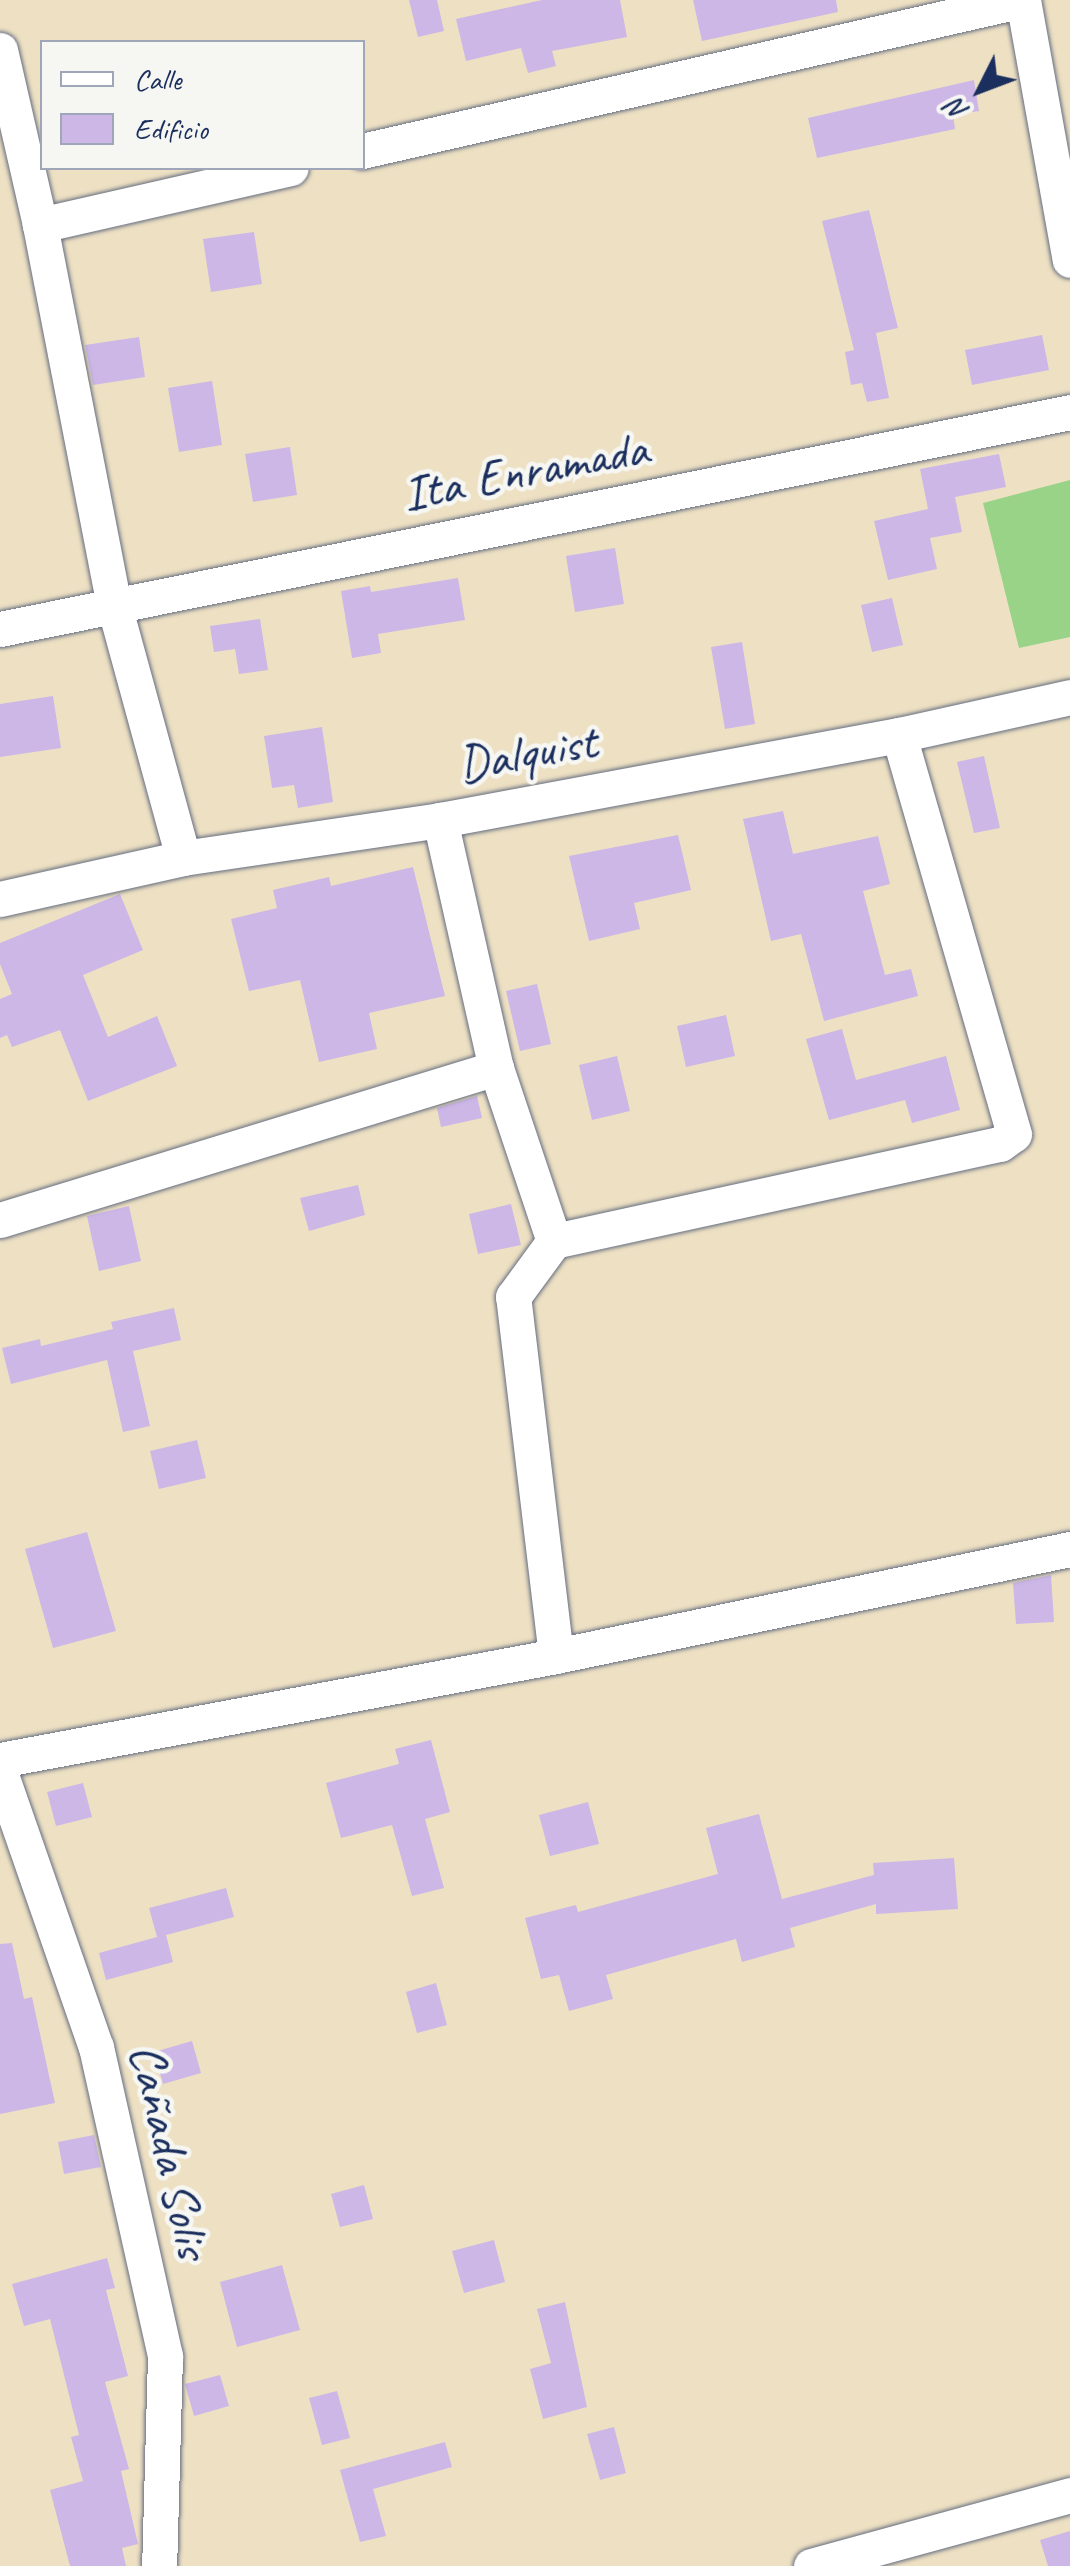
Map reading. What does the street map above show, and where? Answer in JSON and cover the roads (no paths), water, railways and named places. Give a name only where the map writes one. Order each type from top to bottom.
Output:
[{"type":"street","points":[[365,150],[1023,0],[1070,260]]},
{"type":"street","points":[[0,50],[40,225],[114,605],[183,858]]},
{"type":"street","points":[[40,225],[282,170]]},
{"type":"street","name":"Ita Enramada","points":[[0,629],[1070,412]]},
{"type":"street","name":"Dalquist","points":[[0,899],[183,858],[440,820],[898,735],[1070,697]]},
{"type":"street","points":[[556,1656],[512,1297],[554,1241],[1000,1144],[1014,1134],[898,735]]},
{"type":"street","points":[[440,820],[496,1068],[554,1241]]},
{"type":"street","points":[[0,1220],[496,1068]]},
{"type":"street","points":[[0,1760],[556,1656],[1070,1548]]},
{"type":"street","name":"Cañada Solis","points":[[0,1772],[96,2046],[165,2356],[159,2566]]},
{"type":"street","points":[[811,2566],[1070,2495]]}]
